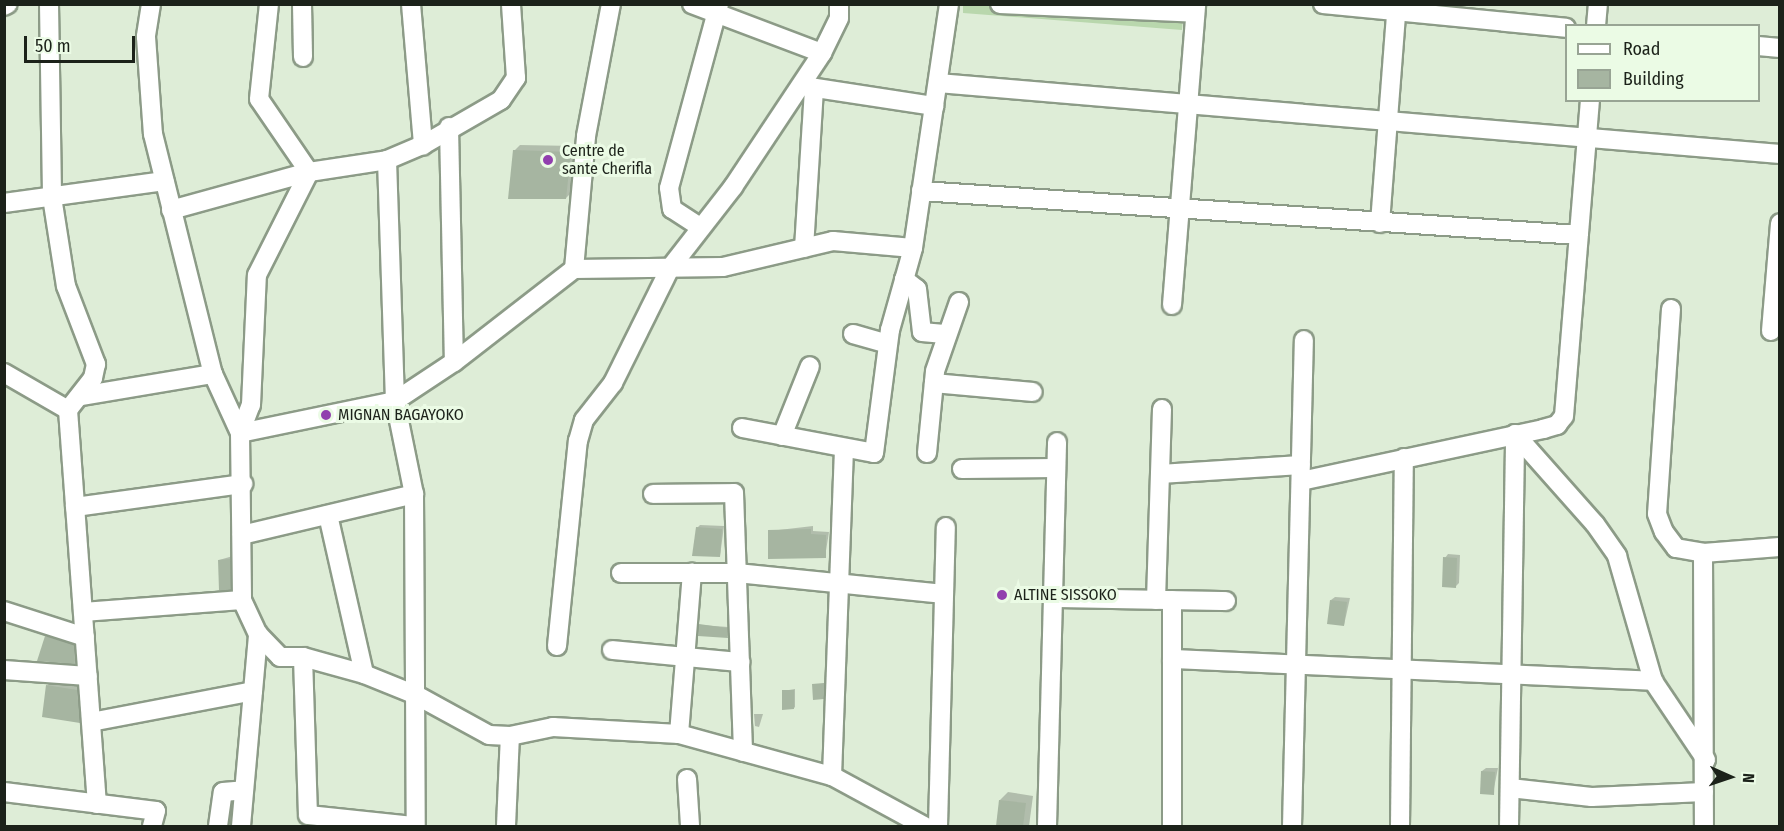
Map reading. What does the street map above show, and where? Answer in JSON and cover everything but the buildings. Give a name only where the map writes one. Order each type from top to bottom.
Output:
[{"type":"street","points":[[49,4],[52,196],[66,286],[96,364],[81,396],[68,410],[97,804]]},
{"type":"street","points":[[151,4],[146,48],[153,134],[213,374],[240,433],[243,484],[242,600],[258,634],[280,657],[303,657],[364,674],[416,695],[489,735],[510,736],[553,727],[679,734],[832,776],[924,826]]},
{"type":"street","points":[[269,4],[260,99],[309,172]]},
{"type":"street","points":[[302,4],[303,57]]},
{"type":"street","points":[[411,4],[423,145]]},
{"type":"street","points":[[171,210],[309,172],[387,160],[423,145],[510,92],[516,78],[511,4]]},
{"type":"street","points":[[574,269],[586,136],[611,4]]},
{"type":"street","points":[[692,4],[718,9],[822,53]]},
{"type":"street","points":[[557,646],[578,441],[584,420],[614,383],[670,268],[808,87],[839,18],[838,4]]},
{"type":"street","points":[[742,428],[874,453],[888,345],[913,248],[949,4]]},
{"type":"street","points":[[1000,4],[1195,9],[1172,305]]},
{"type":"street","points":[[1323,4],[1397,8],[1565,28]]},
{"type":"street","points":[[1596,24],[1598,4]]},
{"type":"street","points":[[1380,223],[1397,8]]},
{"type":"street","points":[[700,227],[672,208],[669,188],[718,9]]},
{"type":"street","points":[[1760,46],[1779,48]]},
{"type":"street","points":[[938,82],[1779,154]]},
{"type":"street","points":[[808,87],[934,106]]},
{"type":"street","points":[[804,248],[808,87]]},
{"type":"street","points":[[1160,474],[1301,473],[1404,458],[1557,425],[1564,416],[1590,102]]},
{"type":"street","points":[[449,128],[454,362]]},
{"type":"street","points":[[303,657],[308,815],[414,826],[416,695],[414,494],[395,401],[387,160]]},
{"type":"street","points":[[240,433],[251,405],[257,275],[309,172]]},
{"type":"street","points":[[4,203],[164,181]]},
{"type":"street","points":[[921,191],[1579,235]]},
{"type":"street","points":[[1771,331],[1778,263],[1779,223]]},
{"type":"street","points":[[240,433],[395,401],[454,362],[574,269],[723,267],[833,241],[913,248]]},
{"type":"street","points":[[904,279],[917,290],[922,332],[947,334]]},
{"type":"street","points":[[927,453],[934,383],[947,334],[959,302]]},
{"type":"street","points":[[1671,309],[1658,514],[1664,532],[1676,548],[1703,553],[1779,547]]},
{"type":"street","points":[[853,334],[888,345]]},
{"type":"street","points":[[1292,826],[1304,340]]},
{"type":"street","points":[[782,436],[810,366]]},
{"type":"street","points":[[4,373],[68,410]]},
{"type":"street","points":[[81,396],[213,374]]},
{"type":"street","points":[[934,383],[1033,392]]},
{"type":"street","points":[[1162,409],[1160,474],[1164,600],[1172,659],[1172,826]]},
{"type":"street","points":[[1509,826],[1515,434]]},
{"type":"street","points":[[1515,434],[1595,524],[1617,556],[1653,681],[1706,760]]},
{"type":"street","points":[[1047,826],[1057,442]]},
{"type":"street","points":[[832,776],[844,449]]},
{"type":"street","points":[[1401,826],[1404,458]]},
{"type":"street","points":[[962,469],[1056,468]]},
{"type":"street","points":[[75,507],[243,484]]},
{"type":"street","points":[[653,494],[734,493],[743,752]]},
{"type":"street","points":[[242,535],[414,494]]},
{"type":"street","points":[[327,515],[364,674]]},
{"type":"street","points":[[938,826],[946,527]]},
{"type":"street","points":[[1703,553],[1706,760],[1704,826]]},
{"type":"street","points":[[621,573],[737,573],[944,594]]},
{"type":"street","points":[[679,734],[692,573]]},
{"type":"street","points":[[1053,598],[1227,601]]},
{"type":"street","points":[[83,612],[242,600]]},
{"type":"street","points":[[4,611],[85,637]]},
{"type":"street","points":[[241,826],[258,634]]},
{"type":"street","points":[[612,650],[740,662]]},
{"type":"street","points":[[1172,659],[1653,681]]},
{"type":"street","points":[[4,670],[87,676]]},
{"type":"street","points":[[91,722],[253,691]]},
{"type":"street","points":[[506,826],[510,736]]},
{"type":"street","points":[[687,779],[690,826]]},
{"type":"street","points":[[1510,789],[1592,797],[1704,792]]},
{"type":"street","points":[[218,826],[223,792],[244,790]]},
{"type":"street","points":[[4,792],[156,811],[152,826]]},
{"type":"green space","points":[[963,4],[1184,5],[1182,30],[963,13]]},
{"type":"place","name":"Centre de sante Cherifla","points":[[548,160]]},
{"type":"place","name":"MIGNAN BAGAYOKO","points":[[326,415]]},
{"type":"place","name":"ALTINE SISSOKO","points":[[1002,595]]}]
